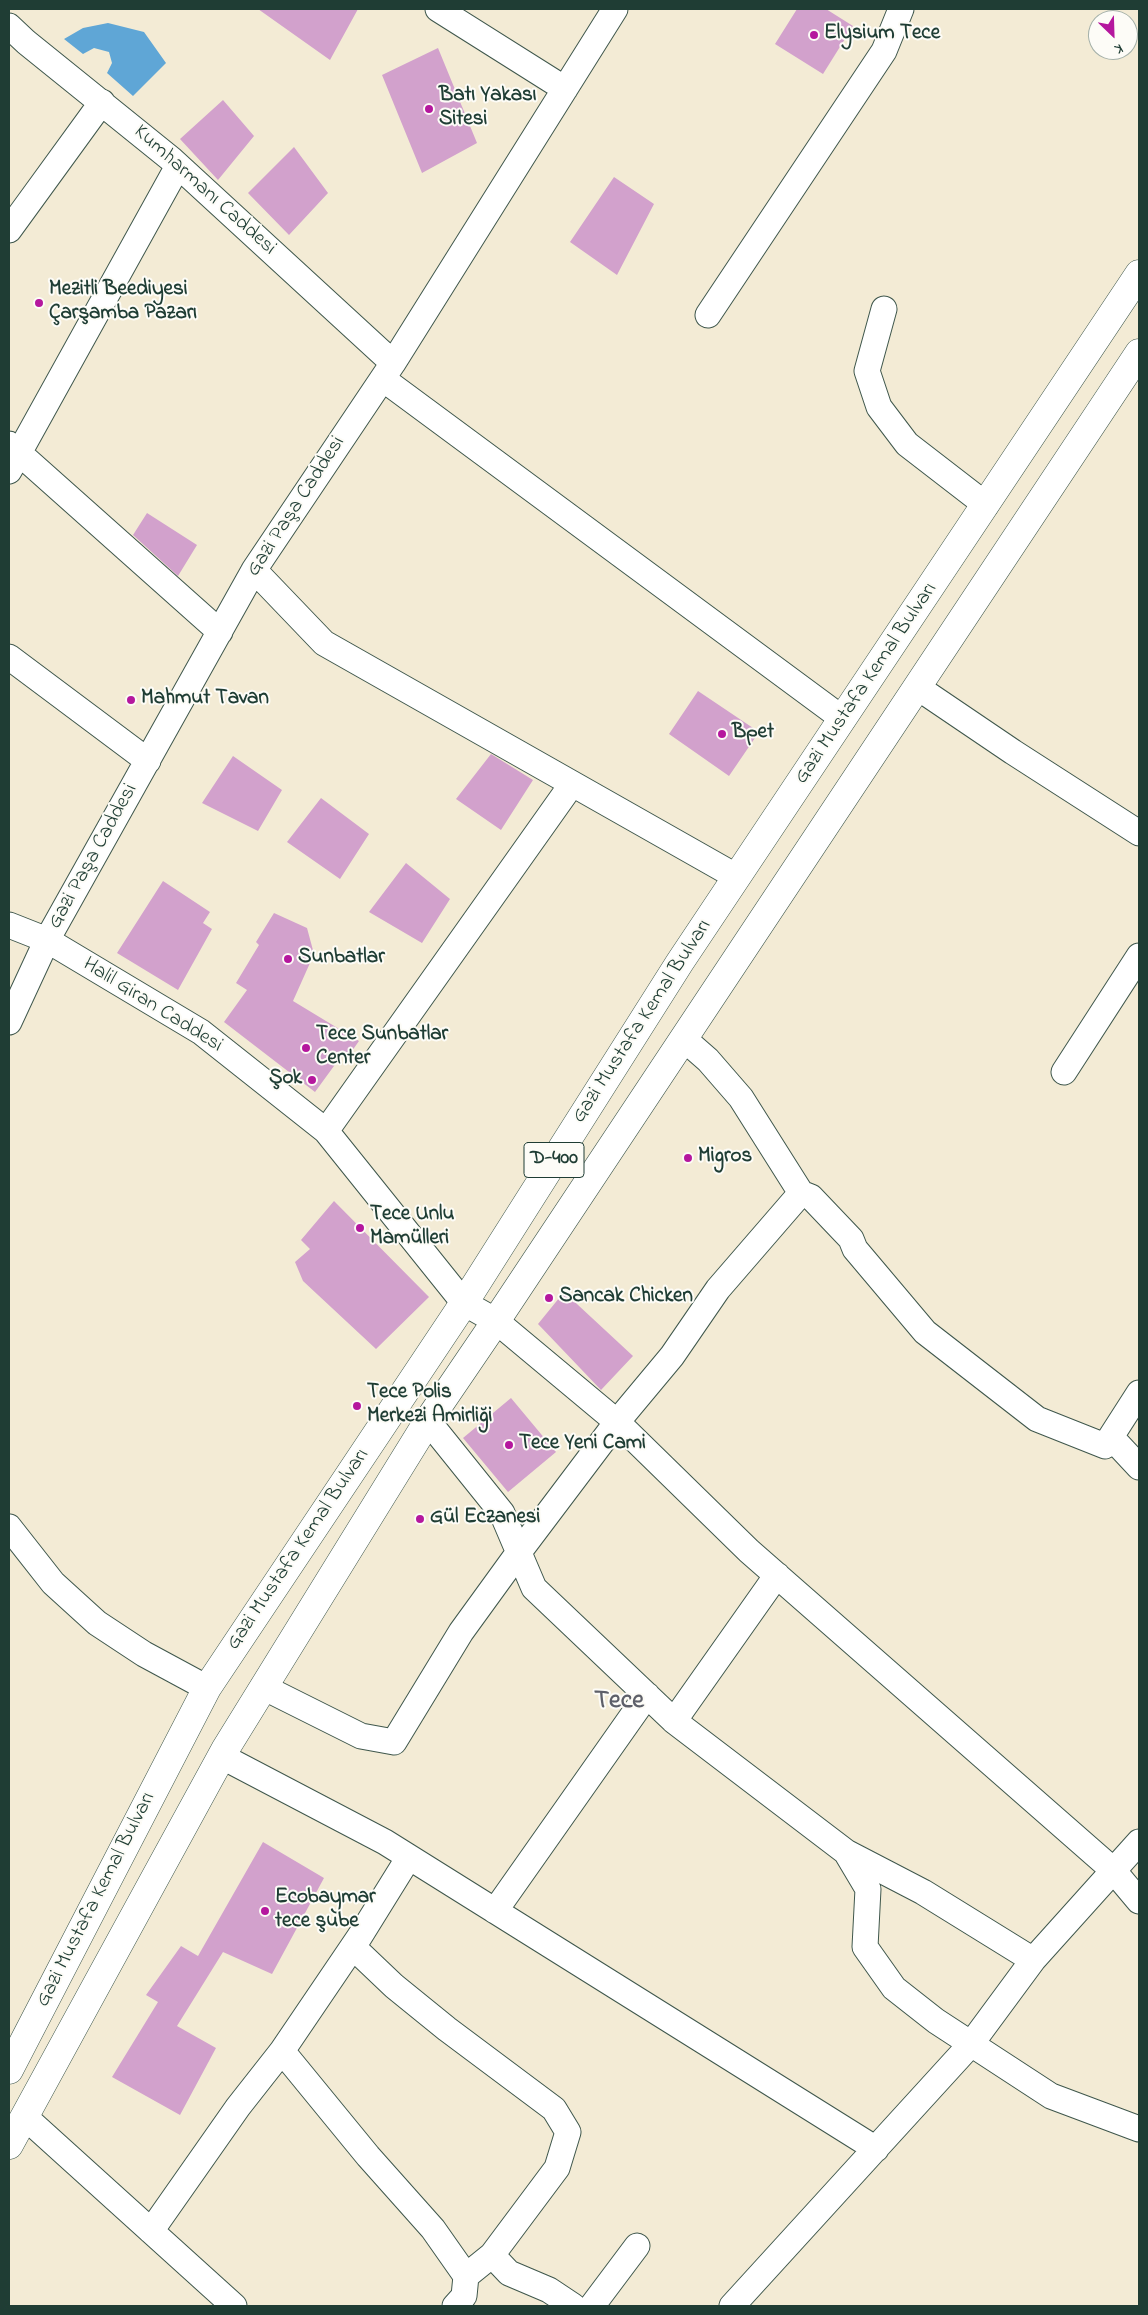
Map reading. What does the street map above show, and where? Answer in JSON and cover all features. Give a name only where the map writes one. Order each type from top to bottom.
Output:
[{"type":"highway","name":"Gazi Mustafa Kemal Bulvarı","points":[[9,2070],[207,1688],[464,1302],[680,962],[844,719],[1139,274]]},
{"type":"highway","name":"Gazi Mustafa Kemal Bulvarı","points":[[9,2146],[221,1756],[428,1420],[684,1039],[1139,353]]},
{"type":"street","points":[[438,9],[565,89]]},
{"type":"street","name":"Gazi Paşa Caddesi","points":[[9,1022],[47,940],[254,570],[388,371],[615,9]]},
{"type":"street","points":[[708,315],[884,51],[901,9]]},
{"type":"street","name":"Kumharmanı Caddesi","points":[[9,26],[178,166],[388,371],[844,719]]},
{"type":"street","points":[[9,230],[102,102]]},
{"type":"street","points":[[178,166],[12,456],[220,632]]},
{"type":"street","points":[[884,309],[867,371],[879,406],[907,444],[986,505]]},
{"type":"street","points":[[254,570],[324,643],[737,877]]},
{"type":"street","points":[[9,657],[148,762]]},
{"type":"street","points":[[917,687],[1013,752],[1139,833]]},
{"type":"street","points":[[326,1130],[572,784]]},
{"type":"street","name":"Halil Giran Caddesi","points":[[9,925],[47,940],[201,1032],[326,1130],[464,1302]]},
{"type":"street","points":[[1064,1072],[1139,956]]},
{"type":"street","points":[[684,1039],[708,1060],[741,1098],[801,1193],[811,1197],[851,1239],[855,1249],[925,1332],[1037,1419],[1105,1446],[1139,1393]]},
{"type":"street","points":[[263,1687],[361,1736],[394,1742],[461,1632],[519,1552],[617,1422],[672,1356],[718,1289],[801,1193]]},
{"type":"street","points":[[464,1302],[496,1321],[617,1422],[776,1575],[1113,1870],[1139,1901]]},
{"type":"street","points":[[428,1420],[502,1513],[534,1588],[674,1721],[846,1852],[923,1892],[1034,1960]]},
{"type":"street","points":[[1111,1437],[1139,1467]]},
{"type":"street","points":[[9,1527],[53,1583],[96,1623],[144,1654],[207,1688]]},
{"type":"street","points":[[674,1721],[776,1575]]},
{"type":"street","points":[[495,1911],[646,1695]]},
{"type":"street","points":[[221,1756],[385,1842],[876,2149]]},
{"type":"street","points":[[732,2306],[970,2044],[1034,1960],[1139,1842]]},
{"type":"street","points":[[846,1852],[868,1889],[865,1947],[894,1988],[936,2022],[1051,2096],[1139,2129]]},
{"type":"street","points":[[151,2231],[238,2107],[282,2051],[353,1947],[409,1858]]},
{"type":"street","points":[[353,1947],[394,1986],[447,2029],[554,2109],[568,2132],[557,2168],[492,2255],[466,2276]]},
{"type":"street","points":[[282,2051],[368,2156],[433,2229],[466,2276],[464,2296],[455,2306]]},
{"type":"street","points":[[25,2117],[234,2306]]},
{"type":"street","points":[[592,2306],[637,2246]]},
{"type":"street","points":[[492,2255],[509,2273],[549,2290],[573,2306]]},
{"type":"water","points":[[108,23],[144,32],[166,63],[133,96],[107,73],[112,63],[109,52],[94,48],[83,54],[64,39],[83,28]]},
{"type":"building","points":[[258,9],[358,9],[330,60]]},
{"type":"building","name":"Elysium Tece","points":[[797,9],[826,9],[853,26],[823,74],[775,44]]},
{"type":"building","name":"Batı Yakası Sitesi","points":[[438,48],[477,143],[422,173],[382,75]]},
{"type":"building","points":[[223,100],[254,136],[218,180],[180,139]]},
{"type":"building","points":[[294,147],[328,193],[289,235],[248,193]]},
{"type":"building","points":[[614,177],[654,204],[617,275],[570,242]]},
{"type":"building","points":[[147,513],[197,545],[178,576],[133,535]]},
{"type":"building","points":[[698,691],[759,732],[729,776],[669,734]]},
{"type":"building","points":[[491,754],[533,780],[501,830],[456,799]]},
{"type":"building","points":[[233,756],[282,790],[258,831],[202,803]]},
{"type":"building","points":[[321,798],[369,834],[340,879],[287,842]]},
{"type":"building","points":[[406,863],[450,899],[422,943],[369,912]]},
{"type":"building","points":[[163,881],[210,912],[203,923],[212,929],[178,990],[117,953]]},
{"type":"building","points":[[274,913],[307,928],[314,954],[293,1001],[359,1041],[347,1058],[342,1055],[315,1092],[224,1022],[247,990],[236,983],[259,945],[256,942]]},
{"type":"building","points":[[334,1201],[429,1297],[376,1349],[303,1281],[295,1262],[310,1249],[301,1240]]},
{"type":"building","points":[[564,1292],[633,1356],[601,1390],[538,1324]]},
{"type":"building","name":"Tece Yeni Cami","points":[[511,1398],[556,1452],[508,1492],[463,1438]]},
{"type":"building","points":[[263,1842],[324,1878],[272,1974],[223,1952],[177,2026],[216,2048],[180,2115],[112,2077],[158,2002],[146,1995],[181,1946],[198,1956]]},
{"type":"place","name":"Elysium Tece","points":[[814,35]]},
{"type":"place","name":"Batı Yakası Sitesi","points":[[429,109]]},
{"type":"place","name":"Mezitli Beediyesi Çarşamba Pazarı","points":[[39,303]]},
{"type":"place","name":"Mahmut Tavan","points":[[131,700]]},
{"type":"place","name":"Bpet","points":[[722,734]]},
{"type":"place","name":"Sunbatlar","points":[[288,959]]},
{"type":"place","name":"Tece Sunbatlar Center","points":[[306,1048]]},
{"type":"place","name":"Şok","points":[[312,1080]]},
{"type":"place","name":"Migros","points":[[688,1158]]},
{"type":"place","name":"Tece Unlu Mamülleri","points":[[360,1228]]},
{"type":"place","name":"Sancak Chicken","points":[[549,1298]]},
{"type":"place","name":"Tece Polis Merkezi Amirliği","points":[[357,1406]]},
{"type":"place","name":"Tece Yeni Cami","points":[[509,1445]]},
{"type":"place","name":"Gül Eczanesi","points":[[420,1519]]},
{"type":"place","name":"Ecobaymar tece şube","points":[[265,1911]]},
{"type":"district","name":"Tece","points":[[619,1703]]}]
